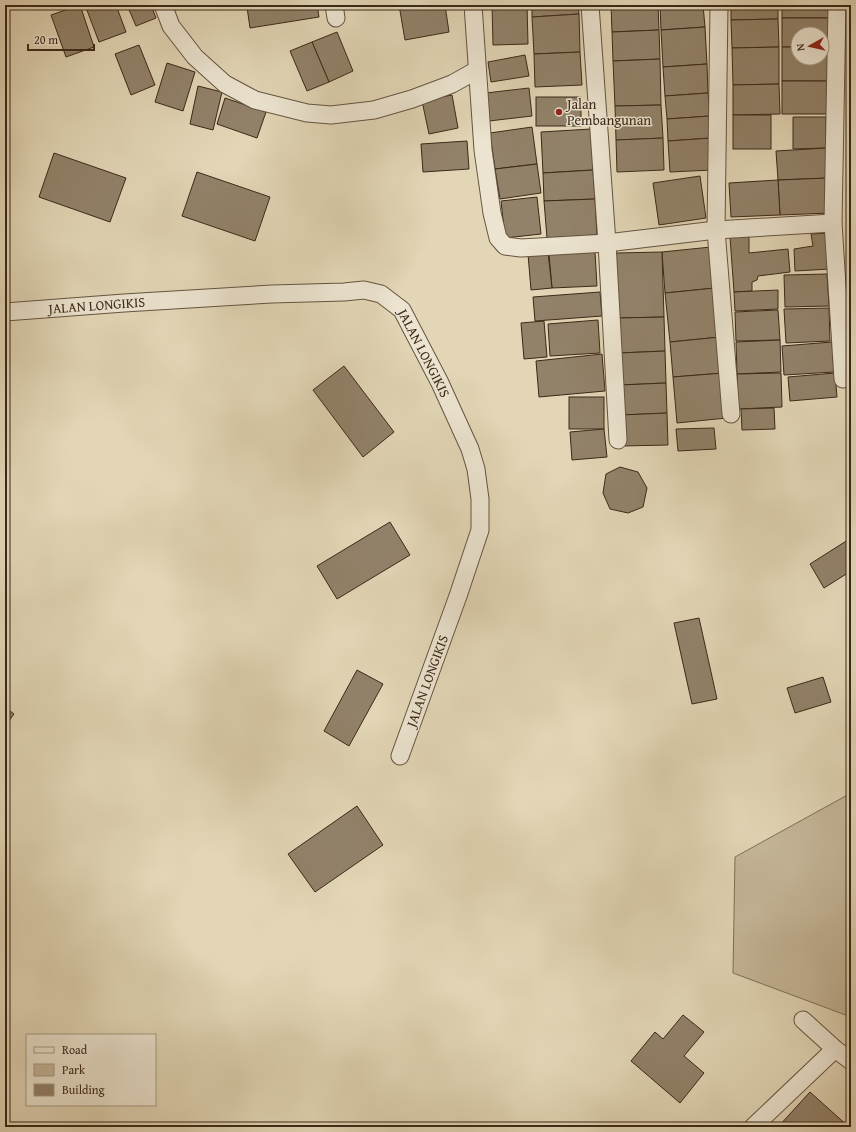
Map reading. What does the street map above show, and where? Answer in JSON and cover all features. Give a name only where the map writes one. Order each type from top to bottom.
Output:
[{"type":"street","points":[[163,5],[171,26],[195,57],[225,84],[255,100],[307,113],[331,115],[374,110],[412,99],[452,84],[477,70]]},
{"type":"street","points":[[473,5],[483,150],[492,213],[498,238],[505,246],[521,248],[607,243],[716,230],[834,223]]},
{"type":"street","points":[[590,5],[607,243],[618,440]]},
{"type":"street","points":[[719,5],[716,230],[731,414]]},
{"type":"street","points":[[837,5],[834,223],[843,379]]},
{"type":"street","name":"JALAN LONGIKIS","points":[[5,312],[124,303],[364,290],[382,294],[402,310],[440,383],[470,449],[476,469],[480,499],[480,530],[458,596],[400,756]]},
{"type":"street","points":[[803,1020],[835,1049],[851,1061]]},
{"type":"street","points":[[753,1127],[835,1049]]},
{"type":"green space","points":[[851,793],[851,1017],[733,973],[735,857]]},
{"type":"building","points":[[80,5],[94,47],[66,57],[51,15]]},
{"type":"building","points":[[85,5],[116,5],[126,32],[99,42]]},
{"type":"building","points":[[127,5],[151,5],[156,18],[136,26]]},
{"type":"building","points":[[257,5],[317,5],[319,17],[250,28],[247,7]]},
{"type":"building","points":[[399,5],[445,5],[449,32],[405,40]]},
{"type":"building","points":[[492,5],[527,5],[528,44],[493,45]]},
{"type":"building","points":[[532,5],[578,5],[579,14],[532,17]]},
{"type":"building","points":[[611,5],[658,5],[659,30],[612,32]]},
{"type":"building","points":[[660,5],[703,5],[705,27],[661,30]]},
{"type":"building","points":[[731,5],[778,5],[778,19],[731,20]]},
{"type":"building","points":[[782,5],[831,5],[831,18],[782,18]]},
{"type":"building","points":[[579,14],[580,52],[534,54],[532,17]]},
{"type":"building","points":[[782,18],[831,18],[831,47],[830,26],[790,26],[790,47],[782,47]]},
{"type":"building","points":[[778,19],[779,47],[732,48],[731,20]]},
{"type":"building","points":[[705,27],[707,64],[663,67],[661,30]]},
{"type":"building","points":[[659,30],[660,59],[613,61],[612,32]]},
{"type":"building","points":[[337,32],[353,71],[329,82],[312,42]]},
{"type":"building","points":[[312,42],[329,82],[307,91],[290,51]]},
{"type":"building","points":[[139,45],[155,85],[131,95],[115,54]]},
{"type":"building","points":[[779,47],[779,84],[733,85],[732,48]]},
{"type":"building","points":[[782,47],[790,47],[790,66],[830,66],[831,47],[831,81],[782,81]]},
{"type":"building","points":[[580,52],[582,85],[535,87],[534,54]]},
{"type":"building","points":[[525,55],[529,76],[491,82],[488,62]]},
{"type":"building","points":[[660,59],[661,105],[615,106],[613,61]]},
{"type":"building","points":[[167,63],[195,72],[183,111],[155,102]]},
{"type":"building","points":[[707,64],[708,93],[665,96],[663,67]]},
{"type":"building","points":[[782,81],[831,81],[831,114],[782,114]]},
{"type":"building","points":[[779,84],[780,114],[733,115],[733,85]]},
{"type":"building","points":[[198,86],[222,92],[213,130],[190,124]]},
{"type":"building","points":[[529,88],[532,116],[489,121],[486,93]]},
{"type":"building","points":[[708,93],[710,116],[667,119],[665,96]]},
{"type":"building","points":[[452,95],[458,128],[429,134],[422,101]]},
{"type":"building","name":"Jalan Pembangunan","points":[[536,97],[581,97],[581,126],[536,126]]},
{"type":"building","points":[[225,98],[266,112],[257,138],[217,124]]},
{"type":"building","points":[[661,105],[663,138],[616,140],[615,106]]},
{"type":"building","points":[[733,115],[771,115],[771,149],[733,149]]},
{"type":"building","points":[[710,116],[711,138],[668,141],[667,119]]},
{"type":"building","points":[[793,117],[826,117],[826,148],[793,149]]},
{"type":"building","points":[[532,127],[537,164],[495,169],[490,133]]},
{"type":"building","points":[[591,129],[593,170],[543,173],[541,132]]},
{"type":"building","points":[[663,138],[664,170],[617,172],[616,140]]},
{"type":"building","points":[[711,138],[713,170],[670,172],[668,141]]},
{"type":"building","points":[[467,141],[469,169],[423,172],[421,144]]},
{"type":"building","points":[[826,148],[828,178],[778,180],[776,151]]},
{"type":"building","points":[[54,153],[126,178],[110,222],[39,197]]},
{"type":"building","points":[[537,164],[541,193],[500,199],[495,169]]},
{"type":"building","points":[[593,170],[595,199],[544,201],[543,173]]},
{"type":"building","points":[[197,172],[270,197],[255,241],[182,216]]},
{"type":"building","points":[[700,176],[706,218],[659,225],[653,183]]},
{"type":"building","points":[[828,178],[830,213],[780,215],[778,180]]},
{"type":"building","points":[[778,180],[780,215],[731,217],[729,183]]},
{"type":"building","points":[[537,197],[541,234],[505,238],[501,201]]},
{"type":"building","points":[[595,199],[597,235],[547,238],[544,201]]},
{"type":"building","points":[[828,233],[830,269],[795,271],[794,249],[813,246],[811,234]]},
{"type":"building","points":[[749,236],[749,253],[788,249],[790,272],[758,276],[757,280],[752,282],[752,291],[734,292],[730,237]]},
{"type":"building","points":[[711,247],[715,288],[665,293],[662,252]]},
{"type":"building","points":[[595,252],[597,286],[552,288],[549,254]]},
{"type":"building","points":[[662,252],[664,317],[618,318],[616,253]]},
{"type":"building","points":[[548,253],[552,288],[531,290],[528,254]]},
{"type":"building","points":[[827,274],[829,306],[785,307],[784,275]]},
{"type":"building","points":[[715,288],[720,337],[670,342],[665,293]]},
{"type":"building","points":[[778,290],[778,309],[735,311],[734,292]]},
{"type":"building","points":[[600,292],[602,316],[535,321],[533,297]]},
{"type":"building","points":[[829,308],[830,341],[786,343],[784,309]]},
{"type":"building","points":[[778,310],[780,340],[736,341],[735,312]]},
{"type":"building","points":[[664,317],[665,351],[619,353],[618,318]]},
{"type":"building","points":[[598,320],[600,353],[550,356],[548,324]]},
{"type":"building","points":[[544,321],[547,357],[524,359],[521,323]]},
{"type":"building","points":[[720,337],[723,373],[673,377],[670,342]]},
{"type":"building","points":[[780,340],[781,372],[737,374],[736,342]]},
{"type":"building","points":[[832,342],[834,372],[784,375],[782,346]]},
{"type":"building","points":[[665,351],[666,383],[620,385],[619,353]]},
{"type":"building","points":[[602,354],[605,391],[539,397],[536,361]]},
{"type":"building","points":[[344,366],[394,432],[363,457],[313,390]]},
{"type":"building","points":[[723,373],[727,418],[677,423],[673,377]]},
{"type":"building","points":[[781,373],[782,407],[738,409],[737,374]]},
{"type":"building","points":[[835,373],[837,397],[790,401],[788,377]]},
{"type":"building","points":[[666,383],[667,413],[621,415],[620,385]]},
{"type":"building","points":[[569,397],[604,397],[604,429],[569,429]]},
{"type":"building","points":[[774,408],[775,429],[742,430],[741,409]]},
{"type":"building","points":[[667,413],[668,445],[622,446],[621,415]]},
{"type":"building","points":[[714,428],[716,449],[678,451],[676,429]]},
{"type":"building","points":[[604,429],[607,457],[572,460],[570,432]]},
{"type":"building","points":[[620,467],[638,472],[647,488],[643,507],[628,513],[610,509],[603,493],[606,474]]},
{"type":"building","points":[[390,522],[410,555],[337,599],[317,566]]},
{"type":"building","points":[[851,538],[851,571],[824,588],[810,564]]},
{"type":"building","points":[[699,618],[717,699],[692,704],[674,623]]},
{"type":"building","points":[[357,670],[383,684],[349,746],[324,731]]},
{"type":"building","points":[[823,677],[831,702],[795,713],[787,688]]},
{"type":"building","points":[[5,707],[14,714],[5,726]]},
{"type":"building","points":[[357,806],[383,845],[315,892],[288,854]]},
{"type":"building","points":[[683,1015],[704,1032],[684,1056],[704,1073],[680,1103],[631,1061],[655,1032],[663,1039]]},
{"type":"building","points":[[810,1092],[849,1127],[778,1127]]},
{"type":"place","name":"Jalan Pembangunan","points":[[559,112]]}]
